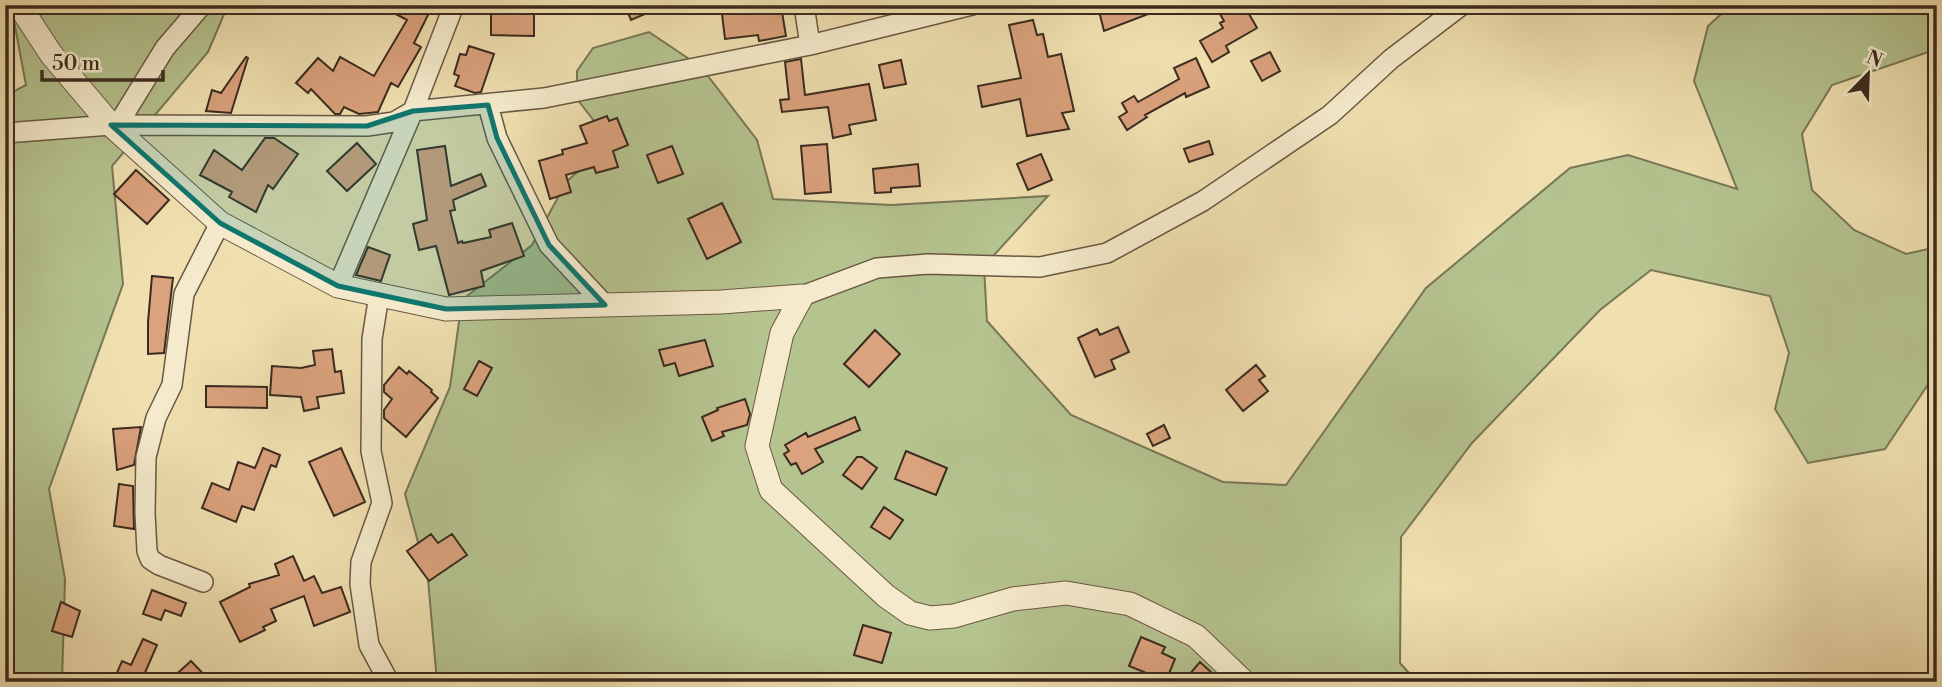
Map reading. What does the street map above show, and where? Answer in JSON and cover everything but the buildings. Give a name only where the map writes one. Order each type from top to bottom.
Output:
[{"type":"street","points":[[19,5],[51,54],[114,125],[220,223],[338,286],[446,309],[721,302],[802,296],[877,268],[928,264],[1040,267],[1107,253],[1203,201],[1330,115],[1391,59],[1462,5]]},
{"type":"street","points":[[114,125],[165,48],[202,5]]},
{"type":"street","points":[[338,286],[413,111],[454,5]]},
{"type":"street","points":[[804,5],[810,45]]},
{"type":"street","points":[[5,133],[114,125],[367,126],[394,122],[413,111],[544,98],[810,45],[972,5]]},
{"type":"street","points":[[488,105],[497,138],[550,245],[605,305]]},
{"type":"street","points":[[203,582],[150,559],[147,551],[145,513],[146,457],[156,418],[172,385],[184,294],[220,223]]},
{"type":"street","points":[[379,295],[372,339],[371,450],[382,503],[361,562],[360,584],[369,645],[389,682]]},
{"type":"street","points":[[802,296],[782,333],[757,446],[771,490],[886,596],[910,612],[930,618],[954,616],[1013,599],[1066,593],[1130,604],[1196,636],[1244,682]]},
{"type":"highlighted area","points":[[488,105],[497,138],[549,245],[605,305],[446,309],[338,286],[220,223],[111,125],[367,126],[413,111]]},
{"type":"green space","points":[[11,5],[228,5],[208,52],[112,166],[123,284],[49,489],[65,579],[62,682],[5,682],[5,96],[26,85]]},
{"type":"green space","points":[[1731,5],[1937,5],[1937,49],[1832,85],[1802,134],[1812,190],[1854,230],[1906,254],[1937,247],[1937,371],[1885,449],[1808,463],[1775,409],[1789,353],[1770,296],[1651,270],[1600,310],[1472,443],[1401,537],[1400,663],[1417,682],[437,682],[428,579],[405,494],[450,387],[462,300],[532,245],[567,181],[611,143],[577,99],[577,71],[593,48],[649,32],[701,67],[757,140],[773,199],[891,205],[1048,196],[984,266],[987,321],[1071,415],[1223,482],[1286,485],[1426,288],[1570,168],[1628,155],[1737,189],[1694,81],[1708,26]]}]
